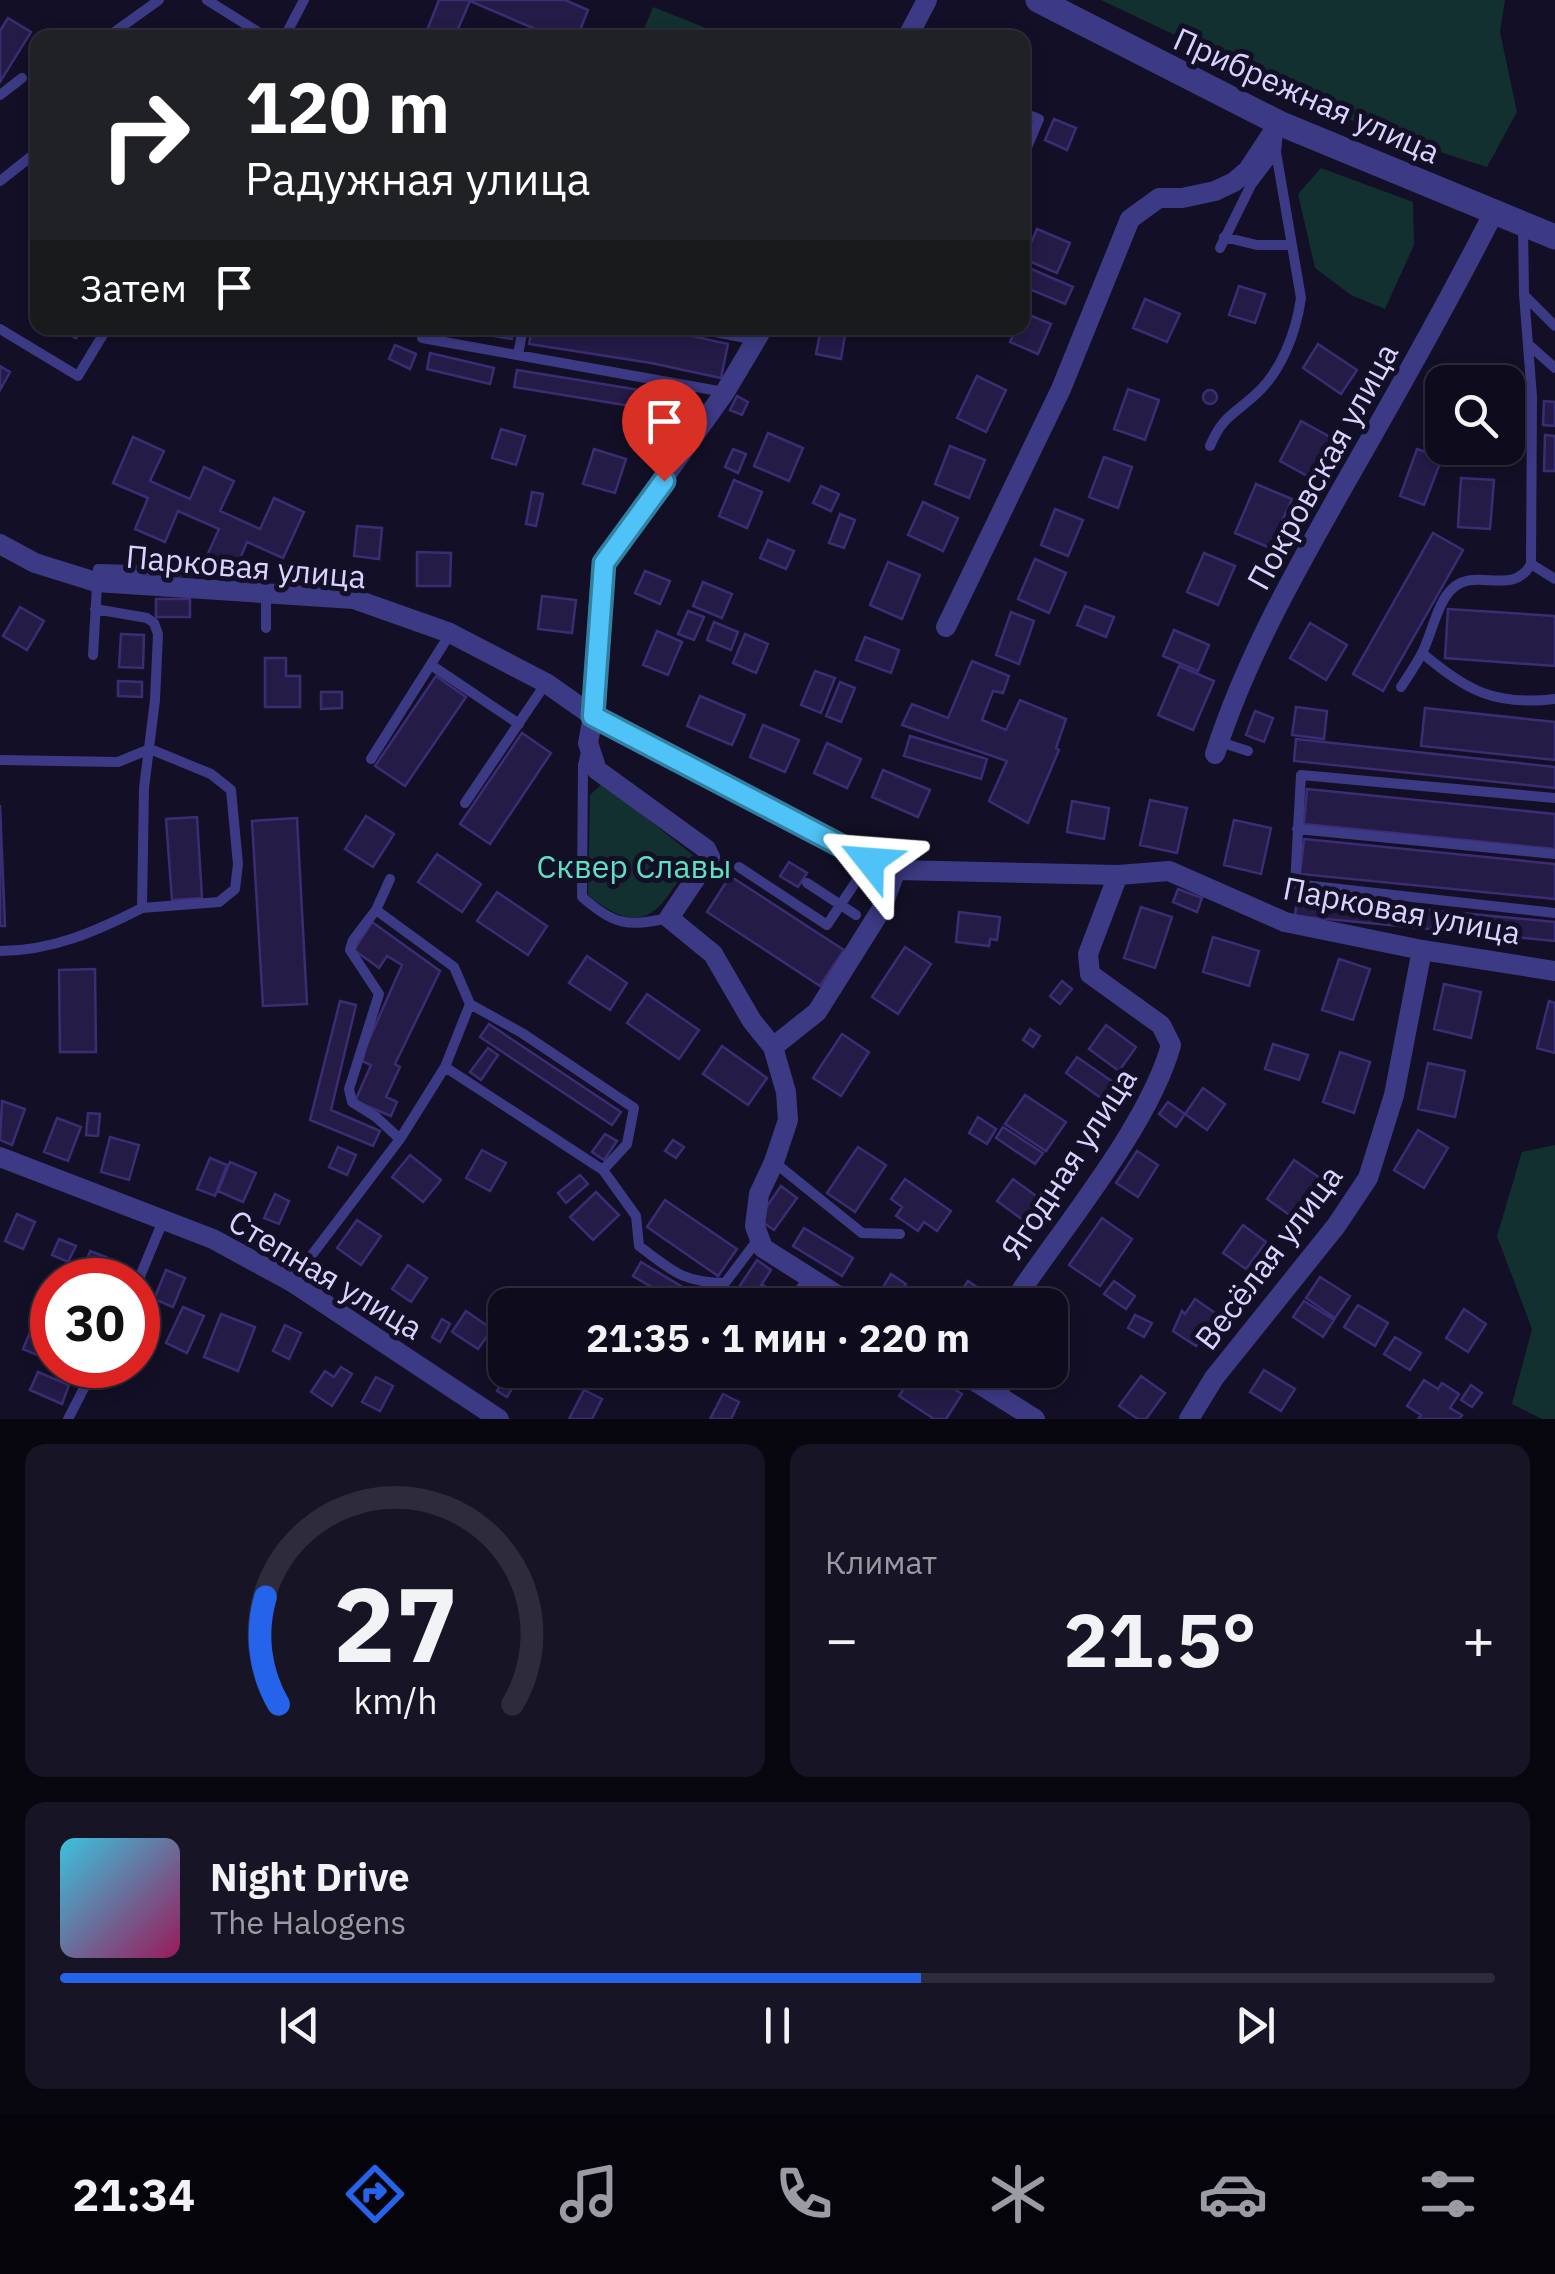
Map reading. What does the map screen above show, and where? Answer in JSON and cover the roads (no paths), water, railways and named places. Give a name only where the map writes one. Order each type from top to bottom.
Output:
[{"type":"street","points":[[911,30],[927,0]]},
{"type":"street","name":"Прибрежная улица","points":[[1038,0],[1278,123],[1555,237]]},
{"type":"street","points":[[946,627],[1061,389],[1130,219],[1159,198],[1215,191],[1234,182],[1248,170],[1278,123]]},
{"type":"street","name":"Покровская улица","points":[[1217,748],[1254,651],[1452,296],[1494,212]]},
{"type":"street","points":[[759,335],[726,392],[604,563],[588,742],[597,770],[706,849],[710,857],[669,918],[713,954],[752,1021],[773,1046],[786,1092],[788,1120],[759,1194],[755,1226],[763,1248],[826,1288]]},
{"type":"street","name":"Парковая улица","points":[[0,544],[35,563],[96,582],[264,583],[354,599],[450,633],[546,683],[593,716],[870,861],[896,870],[1118,875],[1170,871],[1286,922],[1422,950],[1555,971]]},
{"type":"street","points":[[773,1046],[817,1012],[881,910],[896,870]]},
{"type":"street","name":"Ягодная улица","points":[[1023,1288],[1123,1143],[1165,1065],[1170,1044],[1162,1026],[1090,974],[1088,954],[1118,875]]},
{"type":"street","name":"Весёлая улица","points":[[1189,1419],[1214,1378],[1336,1226],[1368,1178],[1394,1095],[1422,950]]},
{"type":"street","name":"Степная улица","points":[[0,1157],[213,1239],[292,1282],[499,1419]]},
{"type":"street","points":[[986,1388],[1035,1419]]},
{"type":"lane","points":[[117,30],[159,0]]},
{"type":"lane","points":[[207,0],[255,30]]},
{"type":"lane","points":[[288,30],[304,0]]},
{"type":"lane","points":[[0,95],[22,78]]},
{"type":"lane","points":[[1030,116],[1039,120],[1030,141]]},
{"type":"lane","points":[[1210,446],[1225,417],[1255,395],[1275,373],[1298,320],[1301,298],[1276,152],[1278,123]]},
{"type":"lane","points":[[1276,152],[1251,185],[1222,242],[1292,244]]},
{"type":"lane","points":[[0,181],[30,157]]},
{"type":"lane","points":[[1401,687],[1422,653],[1450,590],[1464,581],[1512,582],[1525,576],[1531,564],[1532,397],[1524,294],[1524,224]]},
{"type":"lane","points":[[1524,294],[1555,326]]},
{"type":"lane","points":[[0,329],[78,376],[103,335]]},
{"type":"lane","points":[[518,356],[522,335]]},
{"type":"lane","points":[[422,338],[726,392]]},
{"type":"lane","points":[[1529,345],[1555,368]]},
{"type":"lane","points":[[1531,564],[1555,578]]},
{"type":"lane","points":[[93,655],[96,582]]},
{"type":"lane","points":[[264,583],[266,628]]},
{"type":"lane","points":[[95,609],[135,614],[154,623],[158,634],[144,788],[142,908]]},
{"type":"lane","points":[[370,759],[450,633]]},
{"type":"lane","points":[[1422,653],[1486,697],[1525,703],[1555,699]]},
{"type":"lane","points":[[430,664],[519,724]]},
{"type":"lane","points":[[465,803],[546,683]]},
{"type":"lane","points":[[588,742],[583,765],[582,897],[608,919],[641,924],[669,918]]},
{"type":"lane","points":[[1217,748],[1248,750]]},
{"type":"lane","points":[[0,760],[118,762],[150,749],[211,774],[230,790],[238,864],[235,890],[220,902],[142,908],[104,928],[35,951],[0,951]]},
{"type":"lane","points":[[1555,798],[1301,775],[1295,884],[1555,912]]},
{"type":"lane","points":[[1297,829],[1555,854]]},
{"type":"lane","points":[[738,867],[827,925],[870,861]]},
{"type":"lane","points":[[390,879],[376,910],[350,950],[379,994],[348,1089],[352,1102],[400,1139]]},
{"type":"lane","points":[[807,883],[856,916]]},
{"type":"lane","points":[[376,910],[454,967],[470,1004],[522,1033],[634,1108],[627,1144],[603,1170]]},
{"type":"lane","points":[[292,1282],[400,1139],[445,1067],[470,1004]]},
{"type":"lane","points":[[445,1067],[603,1170],[636,1216],[640,1246],[682,1277],[725,1283],[760,1238]]},
{"type":"lane","points":[[774,1162],[862,1233],[900,1234]]},
{"type":"lane","points":[[147,1258],[163,1220]]},
{"type":"lane","points":[[801,1288],[808,1277]]},
{"type":"lane","points":[[68,1419],[84,1388]]},
{"type":"park label","name":"Сквер Славы","points":[[634,866]]}]
